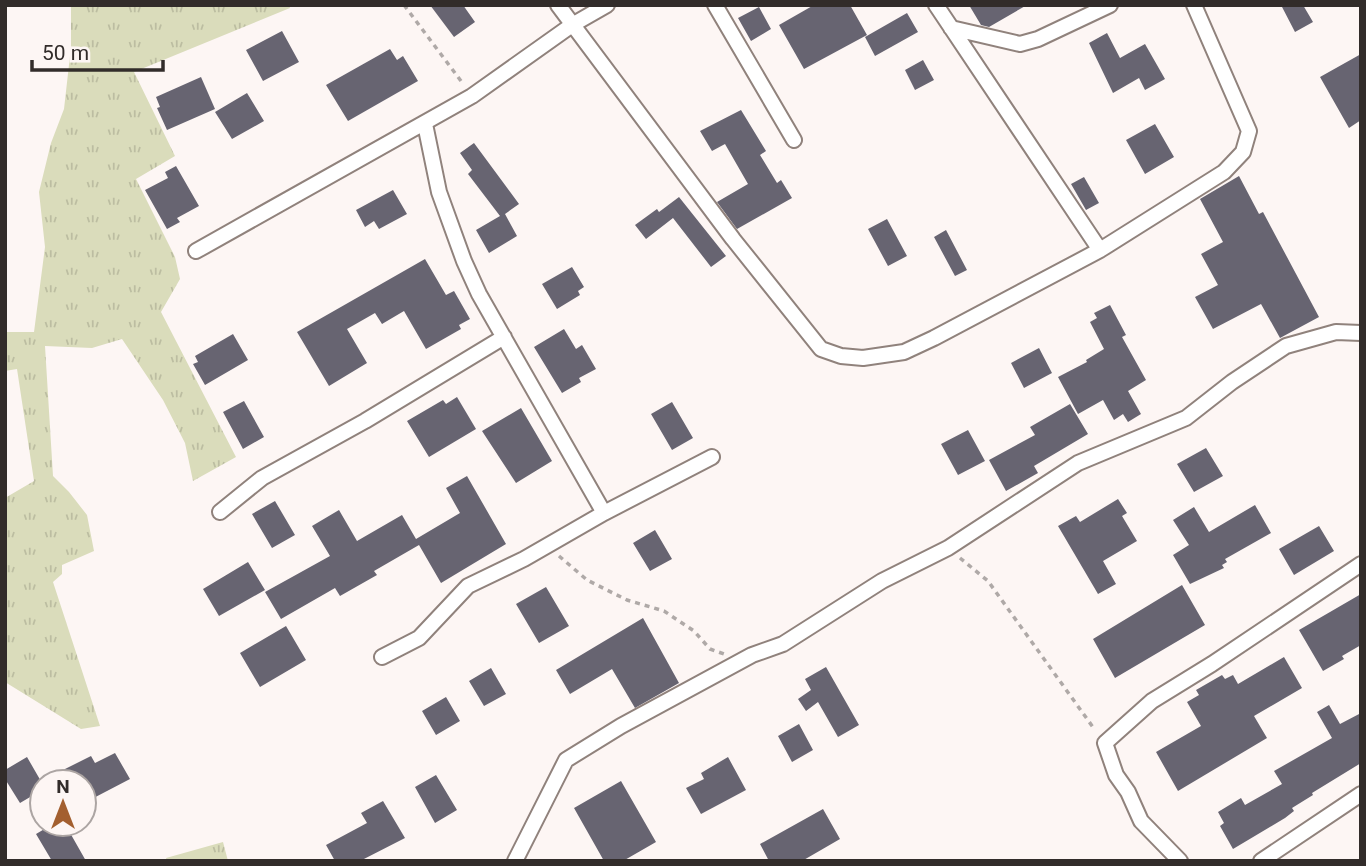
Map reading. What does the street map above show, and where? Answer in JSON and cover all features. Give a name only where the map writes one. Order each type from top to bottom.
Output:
[{"type":"street","points":[[558,5],[733,239],[821,349],[841,356],[863,358],[904,352],[1100,250],[1224,172],[1243,152],[1249,131],[1194,5]]},
{"type":"street","points":[[196,251],[472,96],[572,25],[607,5]]},
{"type":"street","points":[[715,5],[794,140]]},
{"type":"street","points":[[936,5],[1100,250]]},
{"type":"street","points":[[951,27],[1020,44],[1038,39],[1110,5]]},
{"type":"street","points":[[425,124],[439,192],[479,294],[604,513]]},
{"type":"street","points":[[515,861],[566,760],[621,726],[752,655],[783,645],[882,582],[948,548],[1078,463],[1186,418],[1232,382],[1286,346],[1336,332],[1361,332]]},
{"type":"street","points":[[219,512],[262,478],[365,421],[504,337]]},
{"type":"street","points":[[382,657],[419,638],[468,586],[712,457]]},
{"type":"street","points":[[1180,861],[1141,821],[1128,792],[1116,775],[1105,743],[1152,701],[1361,564]]},
{"type":"street","points":[[1261,861],[1361,794]]},
{"type":"path","points":[[404,5],[472,96]]},
{"type":"path","points":[[547,545],[587,580],[627,600],[664,611],[694,631],[710,649],[730,656],[752,655]]},
{"type":"path","points":[[948,548],[988,581],[1105,743]]},
{"type":"green space","points":[[71,5],[289,5],[290,8],[134,72],[175,156],[136,179],[175,257],[180,279],[161,312],[236,457],[193,481],[185,443],[163,400],[122,339],[92,348],[45,346],[53,476],[87,515],[94,551],[62,565],[62,574],[53,582],[100,726],[81,729],[5,682],[5,498],[34,481],[17,369],[5,371],[5,332],[34,332],[45,247],[39,192],[51,143],[64,109],[71,47]]},
{"type":"green space","points":[[223,842],[228,861],[167,861],[166,858]]},
{"type":"building","points":[[430,5],[463,5],[475,22],[454,37]]},
{"type":"building","points":[[814,5],[850,5],[867,35],[804,69],[779,25]]},
{"type":"building","points":[[969,5],[1027,5],[989,27],[981,25]]},
{"type":"building","points":[[1281,5],[1303,5],[1313,22],[1295,32]]},
{"type":"building","points":[[759,7],[771,29],[751,41],[738,18]]},
{"type":"building","points":[[907,13],[918,32],[875,56],[865,37]]},
{"type":"building","points":[[282,31],[299,62],[263,81],[246,50]]},
{"type":"building","points":[[1107,33],[1120,58],[1145,44],[1165,79],[1145,90],[1139,78],[1113,93],[1089,43]]},
{"type":"building","points":[[390,49],[397,60],[403,56],[418,81],[348,121],[326,85]]},
{"type":"building","points":[[1361,54],[1361,120],[1349,128],[1320,77]]},
{"type":"building","points":[[923,60],[934,80],[915,90],[905,70]]},
{"type":"building","points":[[201,77],[215,109],[167,130],[157,108],[160,107],[156,97]]},
{"type":"building","points":[[247,93],[264,121],[232,139],[215,112]]},
{"type":"building","points":[[741,110],[766,151],[760,155],[777,183],[781,180],[792,198],[737,229],[717,202],[748,184],[725,144],[712,151],[700,131]]},
{"type":"building","points":[[1155,124],[1174,157],[1145,174],[1126,140]]},
{"type":"building","points":[[474,143],[519,204],[505,214],[517,236],[489,253],[476,230],[500,216],[468,174],[472,170],[460,153]]},
{"type":"building","points":[[176,166],[199,206],[177,218],[180,222],[167,229],[145,190],[168,178],[165,172]]},
{"type":"building","points":[[1239,176],[1259,214],[1263,212],[1319,317],[1280,338],[1261,304],[1213,329],[1195,297],[1218,285],[1201,254],[1223,242],[1200,199]]},
{"type":"building","points":[[1084,177],[1099,203],[1086,210],[1071,184]]},
{"type":"building","points":[[393,190],[407,214],[379,229],[374,221],[365,227],[356,210]]},
{"type":"building","points":[[679,197],[726,256],[711,267],[673,218],[646,239],[635,225]]},
{"type":"building","points":[[887,219],[907,256],[888,266],[868,229]]},
{"type":"building","points":[[946,230],[967,270],[955,276],[934,237]]},
{"type":"building","points":[[425,259],[446,295],[454,291],[470,319],[459,325],[461,329],[426,349],[404,311],[382,324],[375,313],[347,329],[367,363],[329,386],[297,332]]},
{"type":"building","points":[[572,267],[584,287],[578,291],[580,295],[557,309],[542,284]]},
{"type":"building","points":[[1110,305],[1126,335],[1122,337],[1146,380],[1128,391],[1141,414],[1128,422],[1123,414],[1114,420],[1103,400],[1078,414],[1058,377],[1087,362],[1086,360],[1104,349],[1090,322],[1097,318],[1094,313]]},
{"type":"building","points":[[564,329],[576,349],[582,345],[596,369],[579,378],[581,382],[562,393],[534,347]]},
{"type":"building","points":[[233,334],[248,360],[205,385],[193,364],[198,362],[195,356]]},
{"type":"building","points":[[1039,348],[1052,373],[1024,388],[1011,363]]},
{"type":"building","points":[[457,397],[476,429],[429,457],[407,421],[443,400],[446,404]]},
{"type":"building","points":[[244,401],[264,437],[243,449],[223,412]]},
{"type":"building","points":[[672,402],[693,438],[672,450],[651,414]]},
{"type":"building","points":[[1070,404],[1088,434],[1034,466],[1038,473],[1006,491],[989,460],[1035,435],[1030,427]]},
{"type":"building","points":[[521,408],[552,461],[516,483],[482,431]]},
{"type":"building","points":[[968,430],[985,461],[958,475],[941,444]]},
{"type":"building","points":[[1206,448],[1223,476],[1194,492],[1177,464]]},
{"type":"building","points":[[467,476],[506,544],[441,583],[419,545],[374,571],[377,575],[340,596],[335,588],[281,619],[265,592],[330,556],[312,526],[339,510],[357,541],[402,515],[416,539],[460,513],[446,488]]},
{"type":"building","points":[[1118,499],[1127,513],[1122,516],[1137,541],[1103,561],[1116,584],[1098,594],[1058,526],[1076,516],[1080,522]]},
{"type":"building","points":[[275,501],[295,535],[272,548],[252,514]]},
{"type":"building","points":[[1255,505],[1271,533],[1225,559],[1227,562],[1222,565],[1224,568],[1190,584],[1173,555],[1189,545],[1173,520],[1194,507],[1209,532]]},
{"type":"building","points":[[1319,526],[1334,551],[1294,575],[1279,549]]},
{"type":"building","points":[[655,530],[672,559],[650,571],[633,543]]},
{"type":"building","points":[[248,562],[265,590],[219,616],[203,589]]},
{"type":"building","points":[[1182,585],[1205,625],[1115,678],[1093,639]]},
{"type":"building","points":[[546,587],[569,626],[539,643],[516,604]]},
{"type":"building","points":[[1361,594],[1361,645],[1323,671],[1299,630]]},
{"type":"building","points":[[643,618],[679,683],[635,708],[612,669],[570,694],[556,670]]},
{"type":"building","points":[[286,626],[306,660],[260,687],[240,653]]},
{"type":"building","points":[[1284,657],[1302,688],[1254,716],[1267,738],[1178,791],[1156,752],[1201,726],[1187,702],[1199,695],[1196,690],[1222,675],[1225,679],[1233,675],[1238,684]]},
{"type":"building","points":[[826,667],[859,725],[838,737],[818,702],[806,711],[798,699],[811,690],[805,679]]},
{"type":"building","points":[[491,668],[506,694],[484,706],[469,681]]},
{"type":"building","points":[[446,697],[460,721],[436,735],[422,711]]},
{"type":"building","points":[[1329,705],[1340,724],[1361,713],[1361,763],[1312,793],[1313,795],[1292,808],[1294,811],[1285,818],[1233,849],[1220,826],[1224,823],[1218,812],[1241,798],[1245,805],[1282,784],[1274,771],[1332,738],[1317,712]]},
{"type":"building","points":[[799,724],[813,750],[792,762],[778,736]]},
{"type":"building","points":[[115,753],[130,779],[98,796],[98,768],[67,768],[91,756],[95,763]]},
{"type":"building","points":[[27,757],[33,768],[28,768],[28,798],[20,803],[5,779],[5,770]]},
{"type":"building","points":[[728,757],[746,790],[701,814],[686,788],[704,779],[701,773]]},
{"type":"building","points":[[436,775],[457,810],[435,823],[415,787]]},
{"type":"building","points":[[621,781],[656,842],[623,861],[604,861],[574,808]]},
{"type":"building","points":[[383,801],[405,838],[360,861],[335,861],[326,845],[367,823],[361,813]]},
{"type":"building","points":[[823,809],[840,839],[802,861],[769,861],[760,844]]},
{"type":"building","points":[[38,838],[73,838],[86,861],[52,861]]}]
